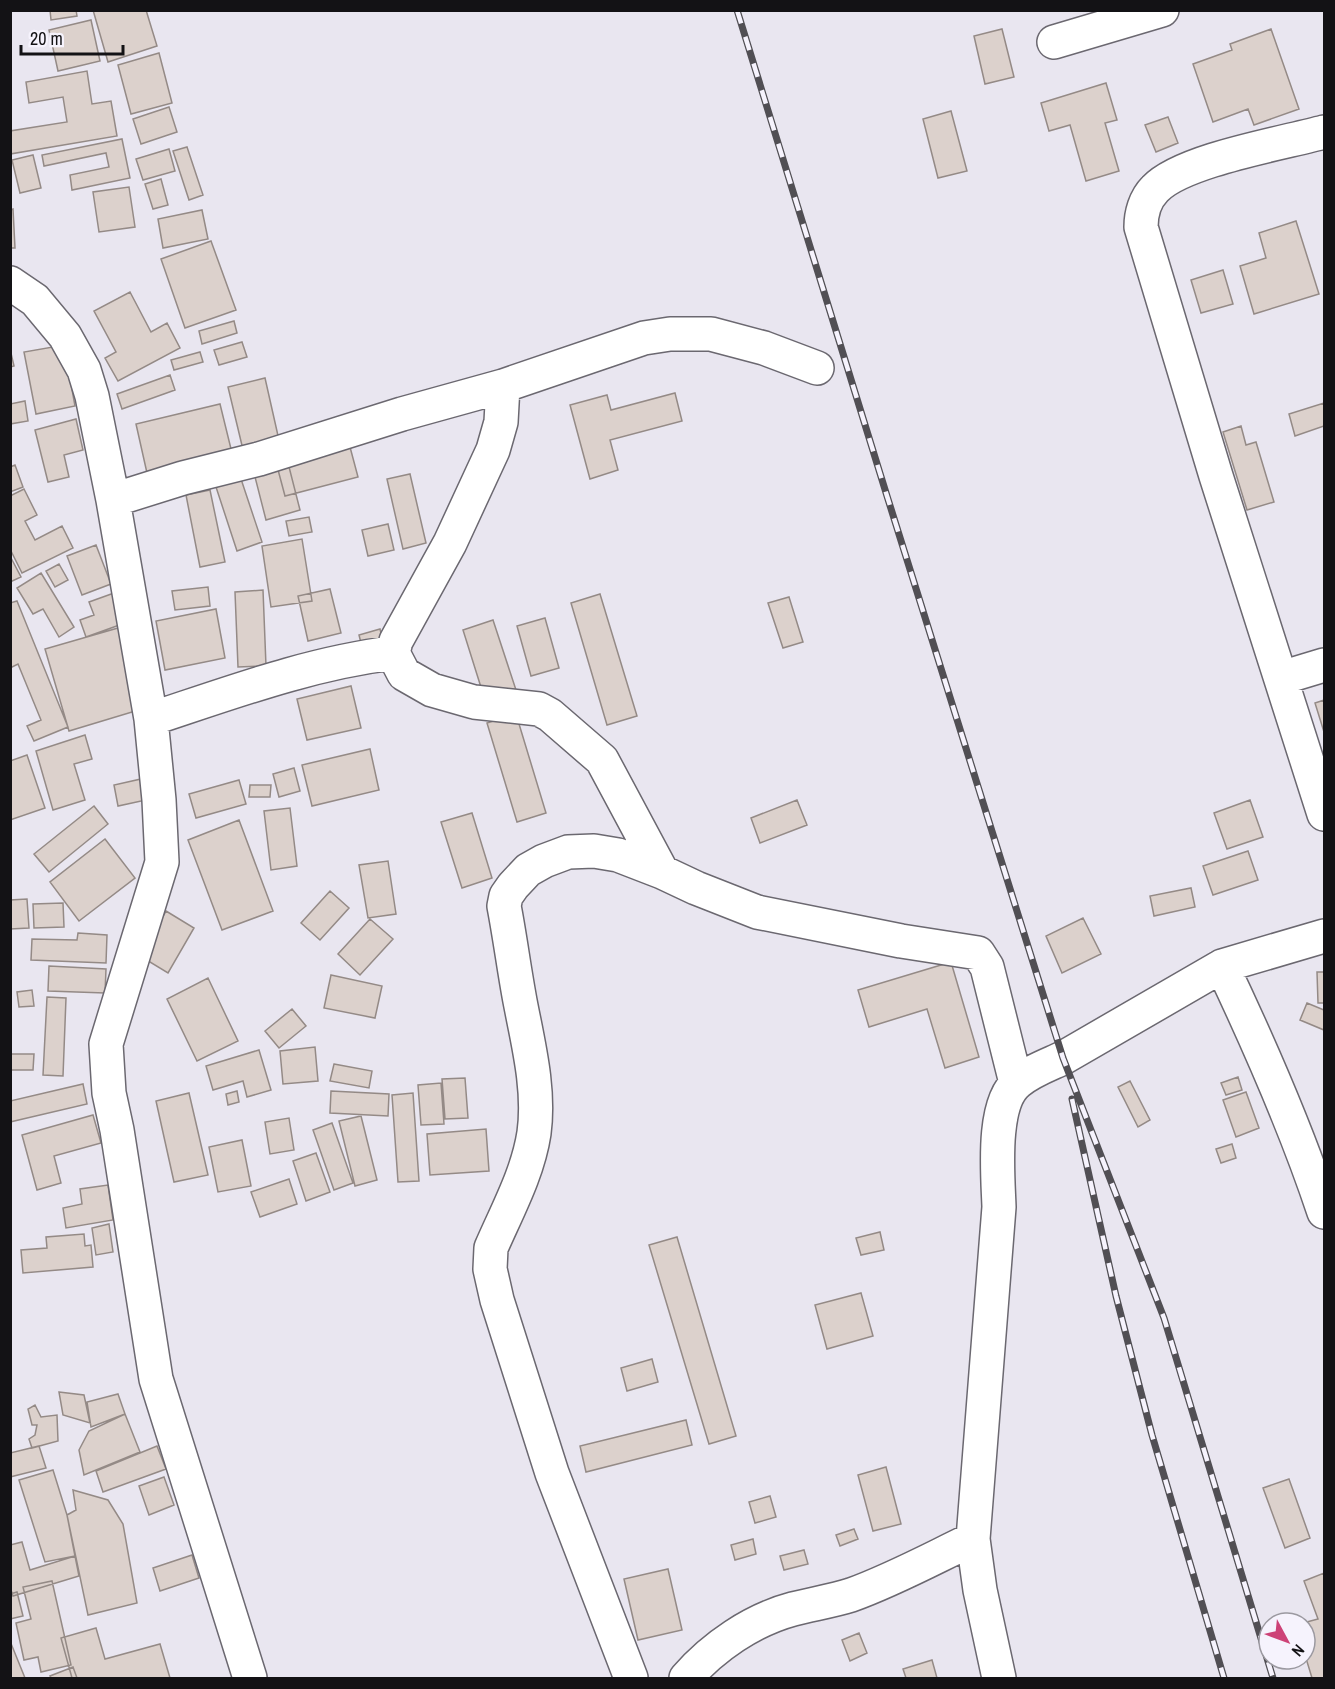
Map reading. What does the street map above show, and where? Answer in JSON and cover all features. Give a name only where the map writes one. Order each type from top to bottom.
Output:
[{"type":"street","points":[[1054,42],[1162,10]]},
{"type":"street","points":[[1324,132],[1249,150],[1188,170],[1154,189],[1146,202],[1141,218],[1144,241],[1216,477],[1324,814]]},
{"type":"street","points":[[10,283],[35,300],[65,336],[84,370],[92,396],[113,500],[151,719],[162,862],[106,1044],[109,1093],[117,1130],[156,1379],[250,1678]]},
{"type":"street","points":[[113,500],[503,386],[644,338],[670,334],[711,334],[764,348],[817,368]]},
{"type":"street","points":[[503,386],[501,422],[493,450],[450,543],[396,641],[393,653],[404,674],[432,690],[474,702],[539,709],[550,715],[602,760],[662,872]]},
{"type":"street","points":[[151,719],[312,669],[359,657],[393,653]]},
{"type":"street","points":[[1281,678],[1324,665]]},
{"type":"street","points":[[631,1678],[552,1473],[493,1284],[491,1248],[517,1187],[530,1151],[534,1131],[531,1055],[504,906],[506,896],[528,870],[544,861],[568,852],[594,851],[618,855],[757,912],[901,941],[978,953],[987,967],[1016,1083]]},
{"type":"street","points":[[999,1678],[980,1590],[973,1539],[999,1207],[998,1156],[1001,1114],[1007,1096],[1016,1083],[1222,966],[1324,936]]},
{"type":"street","points":[[1222,966],[1315,1156],[1324,1212]]},
{"type":"street","points":[[686,1678],[726,1642],[757,1622],[790,1609],[850,1595],[907,1572],[973,1539]]},
{"type":"building","points":[[50,10],[76,10],[77,16],[51,20]]},
{"type":"building","points":[[93,10],[146,10],[157,46],[108,62]]},
{"type":"building","points":[[91,20],[100,61],[58,71],[49,30]]},
{"type":"building","points":[[1002,29],[1014,77],[985,84],[974,36]]},
{"type":"building","points":[[1271,29],[1299,109],[1254,125],[1248,109],[1213,122],[1193,64],[1232,50],[1230,44]]},
{"type":"building","points":[[159,53],[172,103],[131,114],[118,65]]},
{"type":"building","points":[[87,71],[92,104],[111,101],[117,136],[10,154],[10,131],[67,122],[63,97],[29,103],[26,82]]},
{"type":"building","points":[[1106,83],[1117,120],[1105,123],[1119,171],[1086,181],[1070,125],[1049,131],[1041,103]]},
{"type":"building","points":[[169,107],[177,132],[141,144],[133,119]]},
{"type":"building","points":[[951,111],[967,171],[938,178],[923,119]]},
{"type":"building","points":[[1168,117],[1178,143],[1156,152],[1145,125]]},
{"type":"building","points":[[122,139],[130,178],[72,190],[70,175],[109,167],[106,153],[44,166],[42,155]]},
{"type":"building","points":[[187,147],[203,195],[189,200],[173,151]]},
{"type":"building","points":[[169,149],[175,171],[143,180],[136,159]]},
{"type":"building","points":[[33,155],[41,188],[20,193],[12,160]]},
{"type":"building","points":[[161,179],[168,205],[153,209],[145,184]]},
{"type":"building","points":[[129,187],[135,227],[99,232],[93,192]]},
{"type":"building","points":[[13,209],[15,248],[10,248],[10,210]]},
{"type":"building","points":[[202,210],[208,239],[163,248],[158,219]]},
{"type":"building","points":[[1296,221],[1319,294],[1254,314],[1240,266],[1266,258],[1259,233]]},
{"type":"building","points":[[211,241],[236,310],[185,328],[161,259]]},
{"type":"building","points":[[1223,270],[1233,304],[1201,313],[1191,280]]},
{"type":"building","points":[[130,292],[151,332],[167,323],[180,348],[118,381],[105,358],[116,352],[94,311]]},
{"type":"building","points":[[234,321],[237,333],[202,344],[199,331]]},
{"type":"building","points":[[242,342],[247,357],[219,365],[214,350]]},
{"type":"building","points":[[64,345],[75,406],[36,414],[24,352]]},
{"type":"building","points":[[10,349],[14,366],[10,367]]},
{"type":"building","points":[[200,352],[203,362],[174,370],[171,360]]},
{"type":"building","points":[[170,375],[175,390],[122,409],[117,394]]},
{"type":"building","points":[[265,378],[281,449],[245,458],[228,387]]},
{"type":"building","points":[[675,393],[682,421],[610,440],[618,470],[590,479],[570,405],[607,395],[611,410]]},
{"type":"building","points":[[25,401],[28,421],[10,424],[10,404]]},
{"type":"building","points":[[1324,403],[1324,426],[1295,436],[1289,414]]},
{"type":"building","points":[[220,404],[232,453],[147,473],[136,424]]},
{"type":"building","points":[[76,419],[83,450],[64,455],[69,477],[48,482],[35,430]]},
{"type":"building","points":[[1241,426],[1246,445],[1256,442],[1274,502],[1247,510],[1223,432]]},
{"type":"building","points":[[350,447],[358,477],[285,496],[277,466]]},
{"type":"building","points":[[287,459],[300,510],[266,520],[253,469]]},
{"type":"building","points":[[15,465],[23,487],[10,492],[10,467]]},
{"type":"building","points":[[410,474],[426,543],[403,549],[387,479]]},
{"type":"building","points":[[241,479],[262,542],[237,551],[216,487]]},
{"type":"building","points":[[24,489],[37,515],[25,521],[35,540],[62,526],[73,548],[22,573],[10,549],[10,496]]},
{"type":"building","points":[[210,490],[225,562],[200,567],[186,495]]},
{"type":"building","points":[[309,517],[312,532],[289,536],[286,521]]},
{"type":"building","points":[[388,524],[394,550],[368,556],[362,530]]},
{"type":"building","points":[[302,539],[312,601],[271,607],[262,546]]},
{"type":"building","points":[[96,545],[111,584],[82,595],[67,556]]},
{"type":"building","points":[[10,556],[21,577],[10,582]]},
{"type":"building","points":[[59,564],[68,580],[55,587],[46,571]]},
{"type":"building","points":[[41,573],[74,627],[59,637],[43,609],[33,614],[17,588]]},
{"type":"building","points":[[208,587],[210,606],[175,610],[172,591]]},
{"type":"building","points":[[330,589],[341,633],[308,641],[298,596]]},
{"type":"building","points":[[263,590],[266,666],[238,667],[235,592]]},
{"type":"building","points":[[114,593],[125,623],[86,637],[80,620],[94,615],[89,602]]},
{"type":"building","points":[[600,594],[637,716],[607,725],[571,603]]},
{"type":"building","points":[[789,597],[803,642],[783,648],[768,603]]},
{"type":"building","points":[[17,601],[68,727],[34,741],[27,726],[41,720],[18,664],[10,668],[10,603]]},
{"type":"building","points":[[216,609],[225,658],[165,670],[156,621]]},
{"type":"building","points":[[545,618],[559,668],[531,676],[517,626]]},
{"type":"building","points":[[493,620],[516,690],[485,700],[463,630]]},
{"type":"building","points":[[118,628],[142,709],[69,731],[45,649]]},
{"type":"building","points":[[380,629],[384,646],[363,651],[359,635]]},
{"type":"building","points":[[351,686],[361,728],[307,740],[297,699]]},
{"type":"building","points":[[1324,700],[1324,732],[1315,703]]},
{"type":"building","points":[[516,714],[546,813],[517,822],[487,723]]},
{"type":"building","points":[[85,735],[92,759],[74,764],[85,800],[53,810],[36,751]]},
{"type":"building","points":[[370,749],[379,790],[312,806],[302,765]]},
{"type":"building","points":[[27,755],[45,808],[10,820],[10,761]]},
{"type":"building","points":[[294,768],[300,791],[279,797],[273,774]]},
{"type":"building","points":[[141,779],[146,800],[118,806],[114,785]]},
{"type":"building","points":[[239,780],[246,804],[196,818],[189,794]]},
{"type":"building","points":[[250,785],[271,785],[270,797],[249,797]]},
{"type":"building","points":[[797,800],[807,825],[760,843],[751,818]]},
{"type":"building","points":[[1250,800],[1263,837],[1227,849],[1214,813]]},
{"type":"building","points":[[94,806],[108,824],[49,872],[34,854]]},
{"type":"building","points":[[290,808],[297,866],[271,870],[264,811]]},
{"type":"building","points":[[472,813],[492,878],[462,888],[441,822]]},
{"type":"building","points":[[239,820],[273,911],[222,930],[188,840]]},
{"type":"building","points":[[105,839],[135,878],[79,921],[50,882]]},
{"type":"building","points":[[1248,851],[1258,880],[1213,895],[1203,866]]},
{"type":"building","points":[[388,861],[396,914],[368,918],[359,865]]},
{"type":"building","points":[[1191,888],[1195,907],[1154,916],[1150,896]]},
{"type":"building","points":[[330,891],[349,908],[320,940],[301,923]]},
{"type":"building","points":[[27,899],[29,928],[10,929],[10,900]]},
{"type":"building","points":[[63,903],[64,927],[34,928],[33,904]]},
{"type":"building","points":[[166,911],[194,928],[168,973],[140,956]]},
{"type":"building","points":[[1083,918],[1101,954],[1062,973],[1046,936]]},
{"type":"building","points":[[370,919],[393,939],[360,975],[338,954]]},
{"type":"building","points":[[78,933],[107,935],[106,963],[31,960],[32,939],[77,940]]},
{"type":"building","points":[[951,962],[979,1057],[945,1068],[927,1009],[869,1027],[858,990]]},
{"type":"building","points":[[49,966],[106,969],[105,993],[48,991]]},
{"type":"building","points":[[1317,972],[1324,972],[1324,1003],[1318,1003]]},
{"type":"building","points":[[331,975],[382,986],[375,1018],[324,1008]]},
{"type":"building","points":[[208,978],[238,1041],[197,1061],[167,999]]},
{"type":"building","points":[[32,990],[34,1006],[19,1007],[17,992]]},
{"type":"building","points":[[47,997],[66,998],[63,1076],[43,1075]]},
{"type":"building","points":[[1307,1003],[1324,1010],[1324,1030],[1300,1020]]},
{"type":"building","points":[[292,1009],[306,1026],[279,1048],[265,1031]]},
{"type":"building","points":[[315,1047],[318,1081],[283,1084],[280,1051]]},
{"type":"building","points":[[259,1050],[271,1090],[247,1097],[243,1081],[213,1090],[206,1066]]},
{"type":"building","points":[[11,1054],[34,1054],[33,1070],[11,1070]]},
{"type":"building","points":[[334,1064],[372,1071],[369,1088],[330,1081]]},
{"type":"building","points":[[1238,1077],[1242,1090],[1226,1095],[1221,1083]]},
{"type":"building","points":[[465,1078],[468,1118],[445,1119],[442,1079]]},
{"type":"building","points":[[1130,1081],[1150,1120],[1138,1127],[1118,1087]]},
{"type":"building","points":[[441,1083],[444,1124],[421,1125],[418,1085]]},
{"type":"building","points":[[83,1084],[87,1104],[10,1122],[10,1101]]},
{"type":"building","points":[[237,1091],[239,1102],[228,1105],[226,1094]]},
{"type":"building","points":[[331,1091],[389,1094],[388,1116],[330,1113]]},
{"type":"building","points":[[1246,1092],[1259,1128],[1236,1137],[1223,1100]]},
{"type":"building","points":[[189,1093],[208,1175],[174,1182],[156,1101]]},
{"type":"building","points":[[413,1093],[419,1181],[398,1182],[392,1095]]},
{"type":"building","points":[[93,1115],[101,1143],[54,1156],[61,1183],[37,1190],[22,1135]]},
{"type":"building","points":[[361,1116],[377,1180],[355,1186],[339,1121]]},
{"type":"building","points":[[289,1118],[294,1150],[270,1154],[265,1122]]},
{"type":"building","points":[[332,1123],[353,1183],[334,1190],[313,1130]]},
{"type":"building","points":[[486,1129],[489,1171],[430,1175],[427,1134]]},
{"type":"building","points":[[242,1140],[251,1186],[218,1192],[209,1147]]},
{"type":"building","points":[[1232,1144],[1236,1158],[1221,1163],[1216,1149]]},
{"type":"building","points":[[316,1153],[330,1192],[306,1201],[293,1161]]},
{"type":"building","points":[[289,1179],[297,1204],[260,1217],[251,1192]]},
{"type":"building","points":[[108,1185],[113,1220],[66,1228],[63,1208],[82,1204],[80,1189]]},
{"type":"building","points":[[109,1224],[113,1252],[96,1255],[92,1228]]},
{"type":"building","points":[[880,1232],[884,1250],[861,1255],[856,1238]]},
{"type":"building","points":[[84,1234],[85,1246],[91,1245],[93,1267],[23,1273],[21,1250],[47,1248],[46,1237]]},
{"type":"building","points":[[677,1237],[736,1436],[709,1444],[649,1245]]},
{"type":"building","points":[[861,1293],[873,1336],[827,1349],[815,1305]]},
{"type":"building","points":[[652,1359],[658,1382],[627,1391],[621,1368]]},
{"type":"building","points":[[59,1392],[84,1395],[90,1423],[63,1415]]},
{"type":"building","points":[[118,1394],[125,1414],[91,1427],[87,1402]]},
{"type":"building","points":[[35,1405],[41,1417],[57,1415],[58,1441],[32,1448],[29,1439],[35,1435],[37,1425],[32,1425],[28,1409]]},
{"type":"building","points":[[125,1414],[140,1452],[84,1475],[79,1450],[89,1431]]},
{"type":"building","points":[[686,1420],[692,1445],[586,1472],[580,1446]]},
{"type":"building","points":[[39,1446],[46,1468],[10,1477],[10,1453]]},
{"type":"building","points":[[157,1446],[166,1469],[103,1492],[96,1471]]},
{"type":"building","points":[[886,1467],[901,1524],[873,1531],[858,1475]]},
{"type":"building","points":[[53,1470],[67,1515],[75,1556],[45,1562],[19,1480]]},
{"type":"building","points":[[164,1477],[174,1505],[149,1515],[139,1486]]},
{"type":"building","points":[[1289,1479],[1310,1538],[1285,1548],[1263,1488]]},
{"type":"building","points":[[73,1490],[108,1500],[123,1524],[137,1603],[88,1615],[67,1515],[76,1510]]},
{"type":"building","points":[[770,1496],[776,1517],[755,1523],[749,1502]]},
{"type":"building","points":[[854,1529],[858,1539],[840,1546],[836,1535]]},
{"type":"building","points":[[753,1539],[756,1554],[735,1560],[731,1545]]},
{"type":"building","points":[[22,1542],[30,1570],[75,1556],[79,1576],[13,1596],[10,1587],[10,1545]]},
{"type":"building","points":[[804,1550],[808,1564],[784,1570],[780,1556]]},
{"type":"building","points":[[192,1555],[199,1578],[160,1591],[153,1568]]},
{"type":"building","points":[[668,1569],[682,1630],[638,1640],[624,1579]]},
{"type":"building","points":[[1324,1573],[1324,1678],[1312,1678],[1310,1671],[1317,1671],[1318,1619],[1317,1611],[1304,1581]]},
{"type":"building","points":[[52,1581],[71,1665],[41,1672],[38,1657],[24,1660],[16,1623],[31,1619],[23,1587]]},
{"type":"building","points":[[17,1592],[23,1616],[10,1619],[10,1594]]},
{"type":"building","points":[[96,1628],[105,1659],[160,1644],[170,1678],[72,1678],[61,1638]]},
{"type":"building","points":[[859,1633],[867,1653],[850,1661],[842,1640]]},
{"type":"building","points":[[10,1641],[25,1678],[10,1678]]},
{"type":"building","points":[[932,1660],[937,1678],[906,1678],[903,1669]]},
{"type":"building","points":[[73,1667],[77,1678],[51,1678],[50,1676]]},
{"type":"railway","points":[[737,10],[1063,1058],[1164,1318],[1273,1678]]},
{"type":"railway","points":[[1072,1099],[1116,1296],[1152,1435],[1224,1678]]}]
